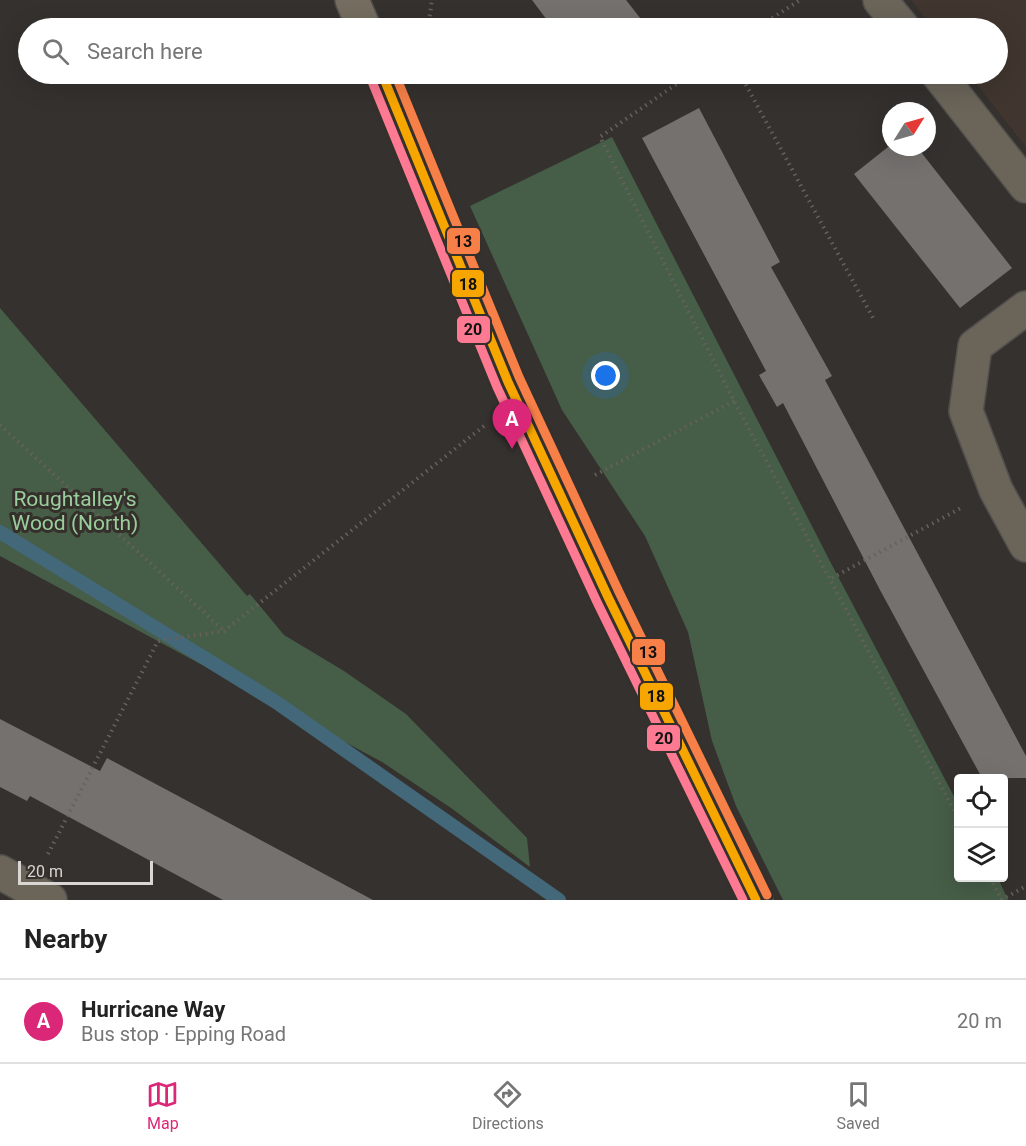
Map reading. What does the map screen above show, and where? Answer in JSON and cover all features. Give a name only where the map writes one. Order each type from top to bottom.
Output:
[{"type":"main road","points":[[352,0],[360,18]]},
{"type":"main road","points":[[386,84],[513,393],[756,900]]},
{"type":"street","points":[[880,0],[895,18]]},
{"type":"street","points":[[946,84],[1026,186]]},
{"type":"street","points":[[1026,308],[975,346],[966,411],[996,490],[1026,544]]},
{"type":"street","points":[[0,872],[40,894]]},
{"type":"path","points":[[429,18],[432,0]]},
{"type":"path","points":[[772,18],[800,0]]},
{"type":"path","points":[[676,84],[600,137],[734,401],[832,578],[954,810]]},
{"type":"path","points":[[745,84],[873,318]]},
{"type":"path","points":[[594,475],[734,401]]},
{"type":"path","points":[[40,894],[158,641],[224,631],[494,419]]},
{"type":"path","points":[[0,425],[224,631]]},
{"type":"path","points":[[832,578],[996,490]]},
{"type":"path","points":[[992,882],[1002,900],[1026,886]]},
{"type":"shaded area","points":[[911,0],[1026,0],[1026,147],[977,84],[1008,84],[1008,18],[925,18]]},
{"type":"green space","points":[[612,137],[954,796],[954,882],[1000,882],[1008,900],[783,900],[736,806],[712,741],[688,632],[645,536],[562,410],[470,206]]},
{"type":"green space","name":"Roughtalley's Wood (North)","points":[[0,308],[247,596],[250,594],[284,635],[344,671],[406,714],[527,838],[530,867],[451,808],[382,762],[0,556]]},
{"type":"building","points":[[532,0],[626,0],[640,18],[546,18]]},
{"type":"building","points":[[699,108],[780,262],[771,267],[832,376],[825,380],[1026,756],[1026,778],[1008,778],[1008,774],[980,774],[880,590],[783,403],[777,407],[759,375],[766,371],[642,138]]},
{"type":"building","points":[[882,152],[882,156],[924,156],[1012,268],[960,308],[854,174]]},
{"type":"building","points":[[0,719],[100,771],[107,758],[373,900],[223,900],[30,796],[27,801],[0,787]]},
{"type":"waterway","points":[[0,532],[276,702],[559,900]]},
{"type":"transit line","name":"20","points":[[373,84],[497,387],[597,602],[743,900]]},
{"type":"transit line","name":"18","points":[[386,84],[508,382],[608,597],[756,900]]},
{"type":"transit line","name":"13","points":[[399,84],[519,377],[619,592],[767,895]]},
{"type":"place","name":"Hurricane Way","points":[[512,449]]}]
